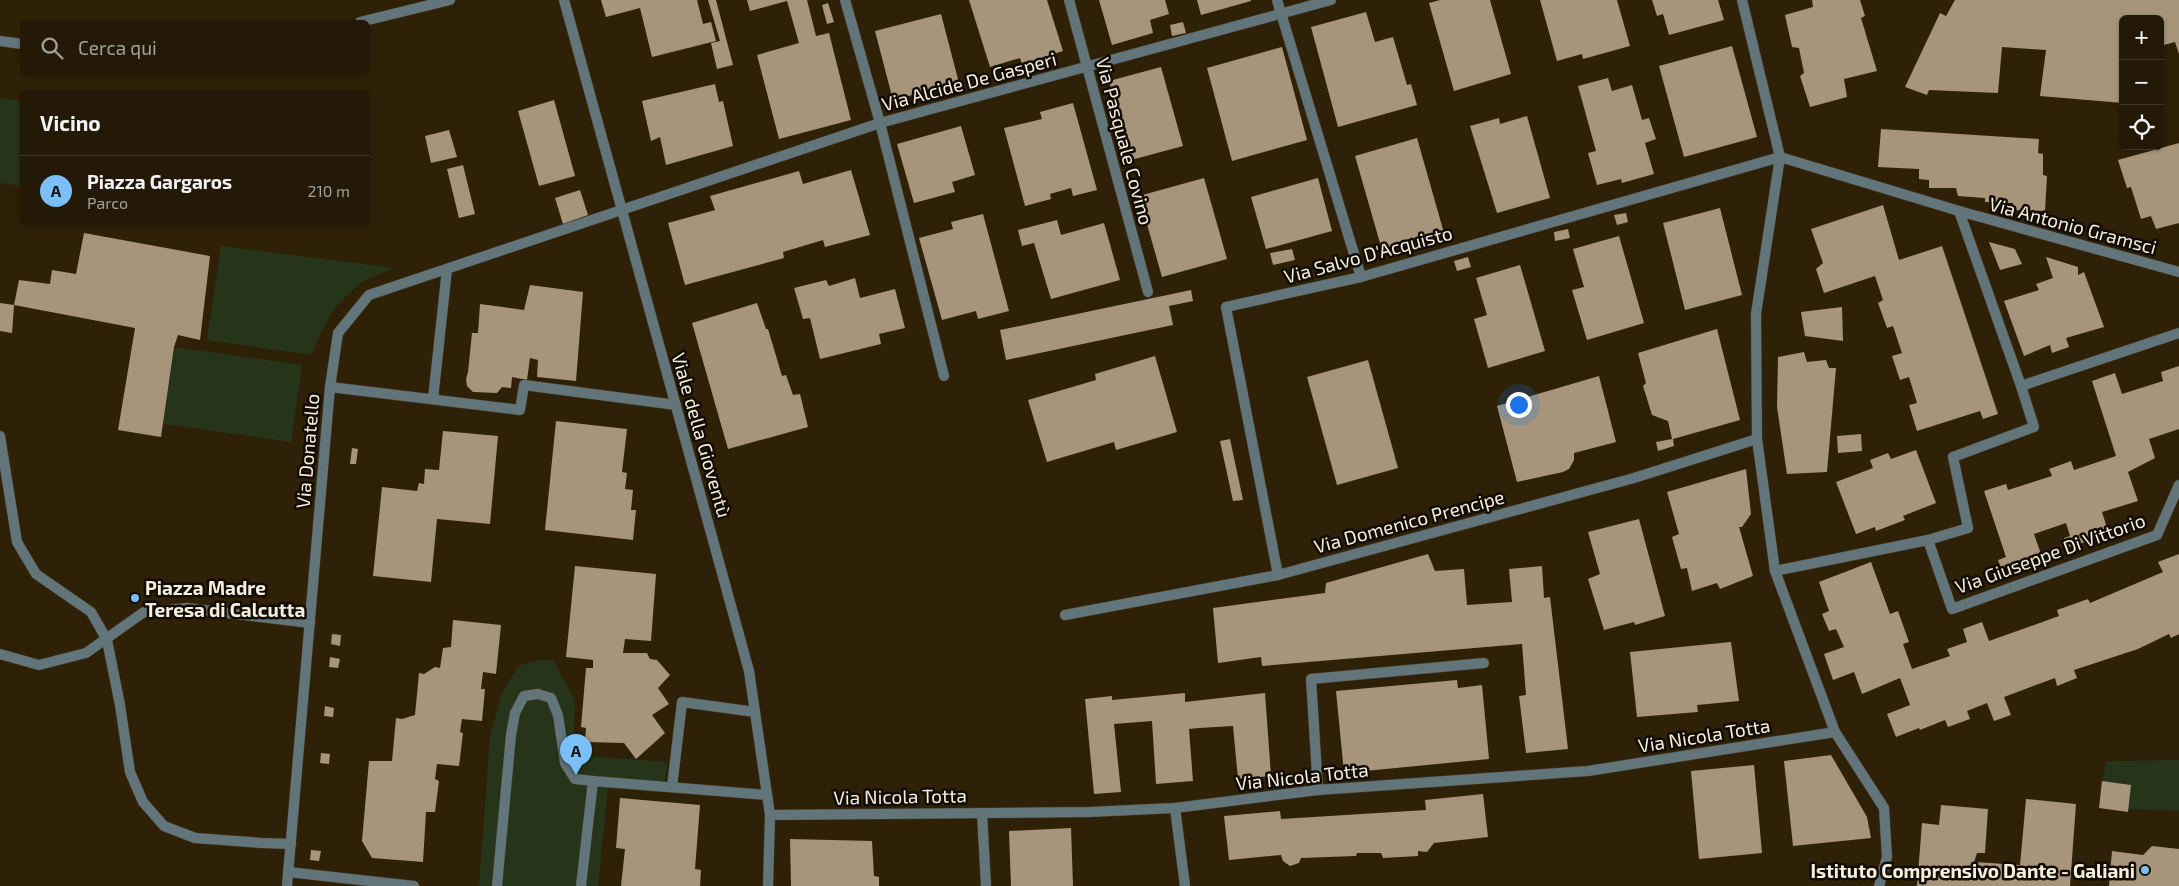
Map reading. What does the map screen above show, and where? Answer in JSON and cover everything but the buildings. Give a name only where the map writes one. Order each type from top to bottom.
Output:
[{"type":"street","points":[[368,20],[450,0]]},
{"type":"street","name":"Viale della Gioventù","points":[[564,0],[749,670],[770,815],[768,886]]},
{"type":"street","points":[[845,0],[880,123],[944,376]]},
{"type":"street","name":"Via Pasquale Covino","points":[[1068,0],[1148,292]]},
{"type":"street","points":[[1277,0],[1361,277]]},
{"type":"street","name":"Via Alcide De Gasperi","points":[[621,209],[880,123],[1331,0]]},
{"type":"street","points":[[1742,0],[1780,156],[1756,314],[1757,439],[1775,571],[1835,732],[1884,808],[1887,857],[1879,886]]},
{"type":"street","points":[[0,41],[20,44]]},
{"type":"street","name":"Via Antonio Gramsci","points":[[1780,156],[1958,211],[2179,272]]},
{"type":"street","name":"Via Salvo D'Acquisto","points":[[1278,575],[1226,307],[1361,277],[1780,156]]},
{"type":"street","name":"Via Donatello","points":[[287,886],[330,387],[338,333],[370,296],[621,209]]},
{"type":"street","name":"Via Antonio Gramsci","points":[[1928,540],[1968,528],[1953,458],[2034,426],[1958,211]]},
{"type":"street","points":[[432,399],[447,269]]},
{"type":"street","points":[[2021,386],[2179,332]]},
{"type":"street","points":[[330,387],[520,410],[524,385],[676,405]]},
{"type":"street","points":[[0,436],[17,542],[36,574],[91,612],[108,640],[130,772],[143,802],[164,826],[195,838],[262,844],[291,844]]},
{"type":"street","name":"Via Domenico Prencipe","points":[[1065,616],[1278,575],[1634,478],[1757,439]]},
{"type":"street","name":"Via Giuseppe Di Vittorio","points":[[1928,540],[1952,609],[2157,535],[2179,485]]},
{"type":"street","points":[[1775,571],[1928,540]]},
{"type":"street","points":[[0,654],[40,664],[86,653],[108,640],[144,612],[187,608],[310,623]]},
{"type":"street","points":[[1318,790],[1311,679],[1484,663]]},
{"type":"street","points":[[497,886],[511,735],[515,713],[524,696],[538,694],[551,698],[558,715],[565,763],[575,779],[767,795]]},
{"type":"street","points":[[672,787],[682,702],[755,712]]},
{"type":"street","name":"Via Nicola Totta","points":[[770,815],[982,813],[1175,808],[1318,790],[1588,771],[1835,732]]},
{"type":"street","points":[[582,886],[593,781]]},
{"type":"street","points":[[1175,808],[1185,886]]},
{"type":"street","points":[[982,813],[986,886]]},
{"type":"street","points":[[288,872],[414,886]]},
{"type":"green space","points":[[0,98],[20,101],[20,186],[0,183]]},
{"type":"green space","points":[[221,246],[394,268],[372,277],[350,292],[330,316],[312,355],[207,340]]},
{"type":"green space","points":[[174,347],[302,365],[291,442],[163,424]]},
{"type":"green space","points":[[538,660],[553,660],[575,700],[573,744],[575,755],[667,762],[664,791],[608,788],[598,886],[479,886],[490,736],[502,693],[518,666]]},
{"type":"green space","points":[[2179,760],[2179,811],[2099,808],[2106,761]]},
{"type":"place","name":"Piazza Madre Teresa di Calcutta","points":[[135,598]]},
{"type":"place","name":"Piazza Gargaros","points":[[576,775]]},
{"type":"place","name":"Istituto Comprensivo Dante - Galiani","points":[[2145,870]]}]
